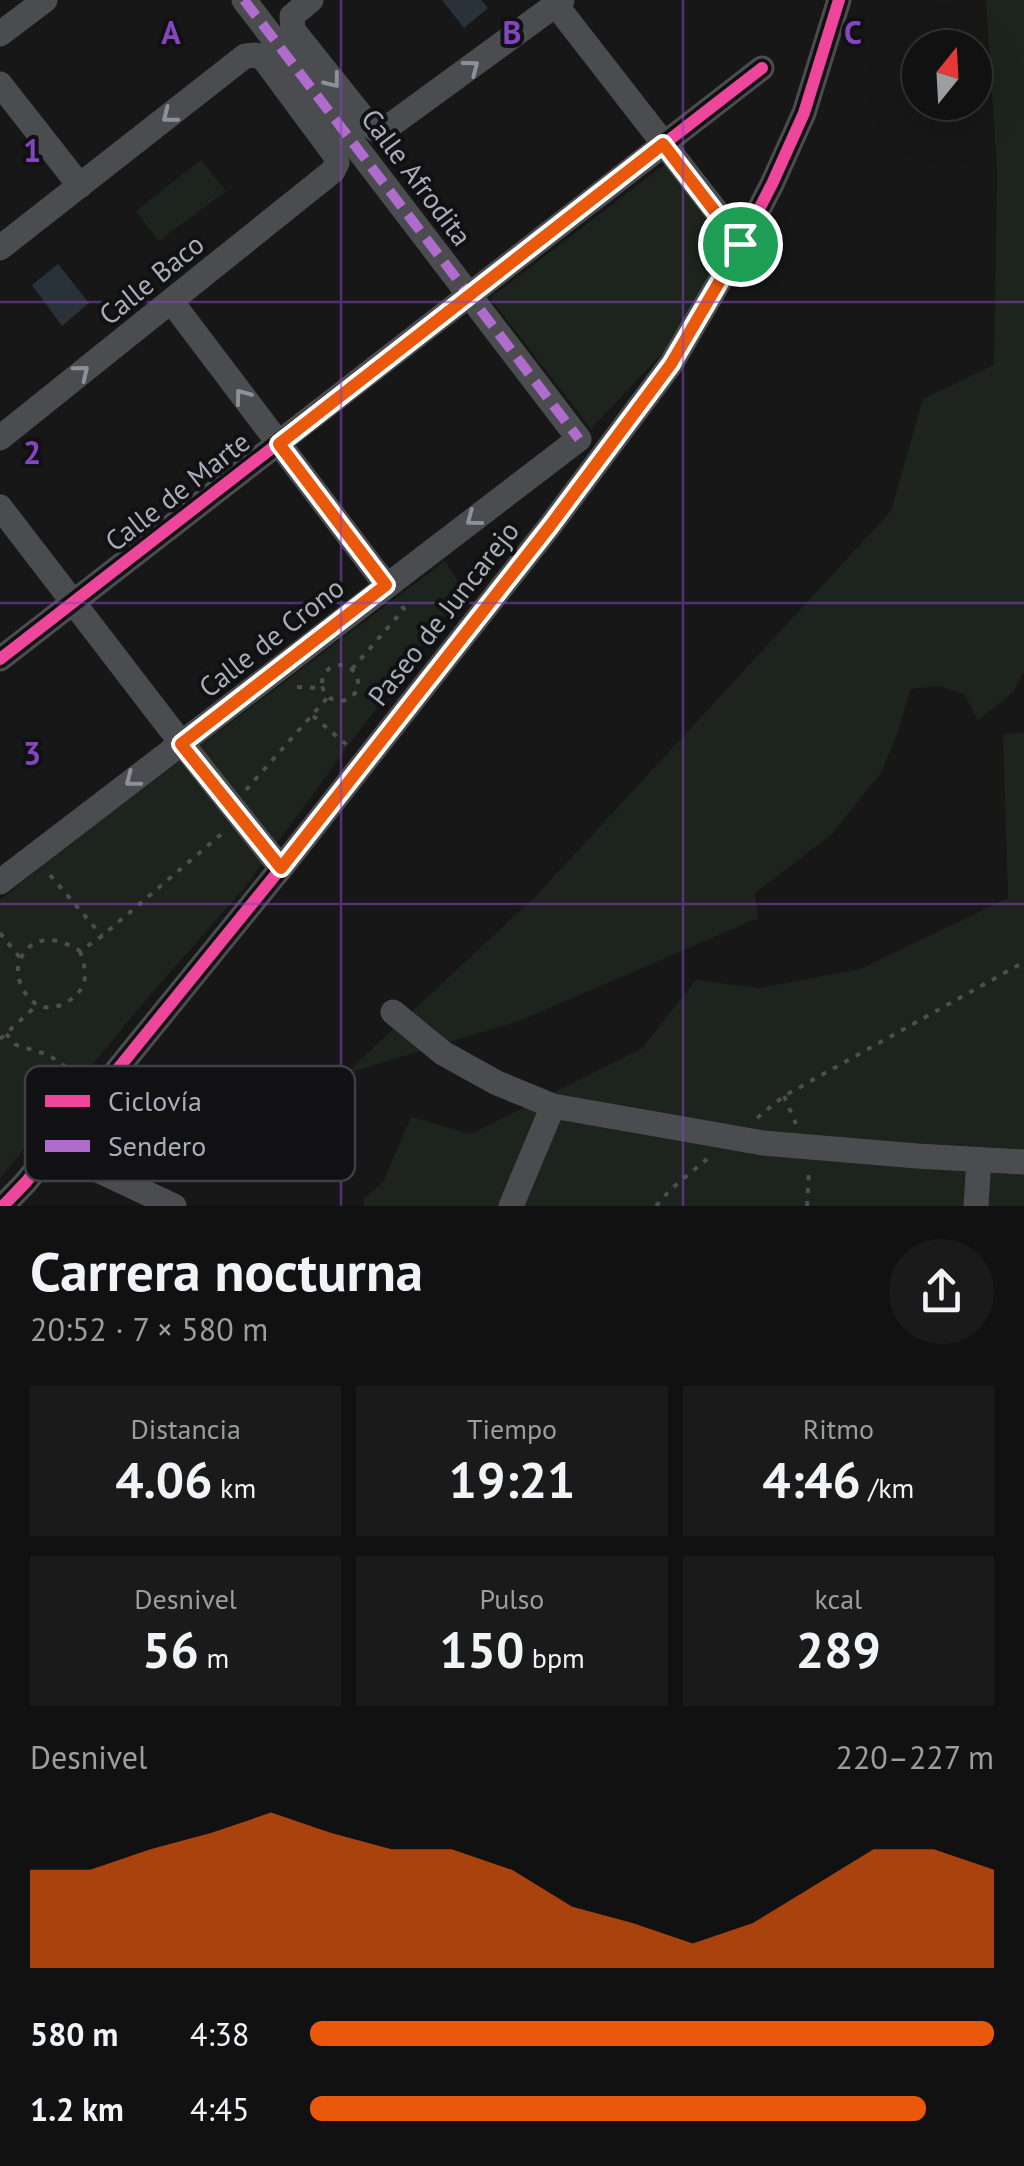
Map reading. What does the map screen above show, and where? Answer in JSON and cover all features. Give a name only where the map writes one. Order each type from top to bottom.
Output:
[{"type":"street","points":[[0,34],[44,0]]},
{"type":"street","name":"Calle Afrodita","points":[[244,0],[579,439]]},
{"type":"street","name":"Paseo de Juncarejo","points":[[120,1066],[550,526],[671,364],[772,184],[804,112],[839,0]]},
{"type":"street","points":[[559,2],[740,244]]},
{"type":"street","name":"Calle Afrodita","points":[[303,6],[291,21],[293,30],[368,124],[384,130],[559,2]]},
{"type":"street","name":"Calle Afrodita","points":[[80,186],[245,56],[256,55],[264,60],[335,154],[337,163],[333,171]]},
{"type":"street","name":"Calle de Marte","points":[[0,659],[762,68]]},
{"type":"street","points":[[0,84],[80,186],[0,248]]},
{"type":"street","name":"Calle Baco","points":[[3,436],[333,171]]},
{"type":"street","points":[[171,301],[386,585]]},
{"type":"street","name":"Calle de Crono","points":[[0,882],[579,439]]},
{"type":"street","points":[[0,507],[281,868]]},
{"type":"street","points":[[393,1012],[443,1053],[497,1083],[553,1106],[763,1142],[1024,1162]]},
{"type":"street","points":[[511,1206],[553,1106]]},
{"type":"street","points":[[976,1206],[980,1160]]},
{"type":"street","name":"Paseo de Juncarejo","points":[[3,1206],[25,1181]]},
{"type":"street","points":[[121,1181],[174,1206]]},
{"type":"path","points":[[352,669],[404,609],[386,585]]},
{"type":"path","points":[[335,666],[352,669],[358,680],[352,697],[340,702],[328,698],[321,682],[326,672],[335,666]]},
{"type":"path","points":[[80,952],[241,818],[246,790],[328,698]]},
{"type":"path","points":[[313,716],[365,760]]},
{"type":"path","points":[[34,856],[102,936]]},
{"type":"path","points":[[0,933],[20,959]]},
{"type":"path","points":[[52,938],[65,942],[80,952],[84,984],[74,998],[43,1007],[21,988],[20,959],[33,945],[52,938]]},
{"type":"path","points":[[756,1120],[784,1096],[1024,962]]},
{"type":"path","points":[[0,1040],[38,1004]]},
{"type":"path","points":[[6,1034],[16,1046],[49,1055],[65,1066]]},
{"type":"path","points":[[656,1206],[713,1154]]},
{"type":"shaded area","points":[[442,0],[481,0],[488,8],[464,28]]},
{"type":"shaded area","points":[[986,0],[1024,0],[1024,672],[1013,692],[978,721],[964,694],[940,686],[910,689],[882,771],[832,834],[755,893],[758,918],[519,1021],[355,1071],[354,1066],[536,896],[891,511],[923,399],[994,365],[997,170],[992,30],[988,30]]},
{"type":"shaded area","points":[[201,160],[226,191],[159,241],[136,211]]},
{"type":"shaded area","points":[[665,164],[726,245],[669,346],[591,429],[490,298]]},
{"type":"shaded area","points":[[58,264],[89,303],[62,326],[32,285]]},
{"type":"shaded area","points":[[445,561],[463,590],[245,887],[92,1066],[25,1066],[25,1147],[0,1178],[0,900]]},
{"type":"shaded area","points":[[1024,732],[1024,1206],[363,1206],[364,1199],[383,1182],[411,1117],[471,1134],[642,1048],[696,980],[759,988],[860,969],[1008,898],[1003,735]]},
{"type":"marked path","points":[[244,0],[579,439]]},
{"type":"cycle path","points":[[120,1066],[550,526],[671,364],[772,184],[804,113],[839,0]]},
{"type":"cycle path","points":[[0,659],[762,68]]},
{"type":"cycle path","points":[[3,1206],[27,1181]]},
{"type":"route","points":[[663,144],[740,244],[671,364],[550,526],[281,868],[181,744],[386,585],[279,444],[663,144]]}]
